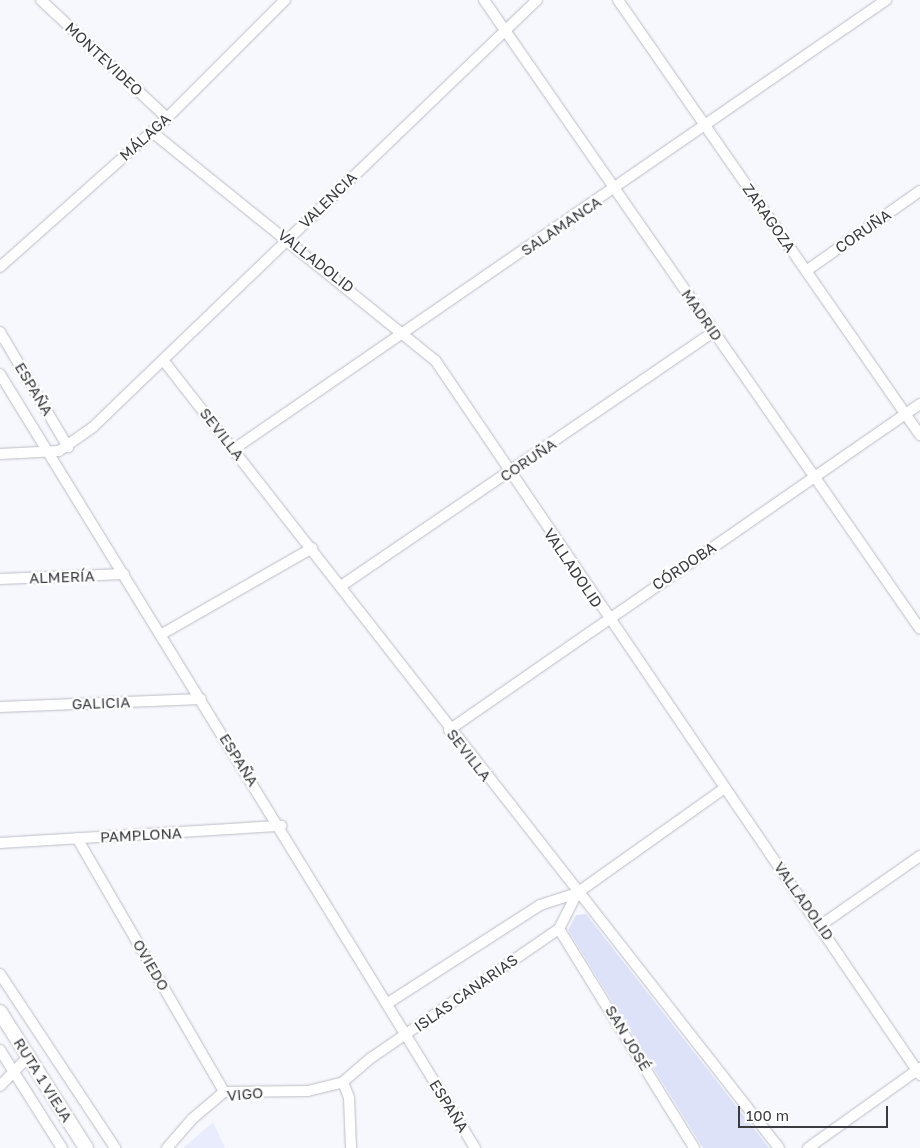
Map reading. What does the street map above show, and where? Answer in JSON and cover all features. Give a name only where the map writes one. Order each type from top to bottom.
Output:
[{"type":"street","name":"MONTEVIDEO","points":[[41,0],[167,118]]},
{"type":"street","name":"MADRID","points":[[484,0],[920,629]]},
{"type":"street","name":"VALENCIA","points":[[0,454],[49,453],[68,447],[163,360],[537,0]]},
{"type":"street","name":"ZARAGOZA","points":[[618,0],[920,435]]},
{"type":"street","name":"SALAMANCA","points":[[234,449],[707,128],[886,0]]},
{"type":"street","name":"MÁLAGA","points":[[0,268],[167,118],[277,2]]},
{"type":"street","name":"VALLADOLID","points":[[152,132],[406,332],[435,360],[508,473],[821,925],[919,1071]]},
{"type":"street","name":"CORUÑA","points":[[806,271],[920,191]]},
{"type":"street","name":"ESPAÑA","points":[[0,332],[68,447]]},
{"type":"street","name":"CORUÑA","points":[[341,586],[714,332]]},
{"type":"street","name":"SEVILLA","points":[[163,360],[312,548],[449,730],[576,893],[779,1148]]},
{"type":"street","name":"ESPAÑA","points":[[0,374],[281,826],[388,1003],[405,1035],[475,1148]]},
{"type":"street","name":"CÓRDOBA","points":[[449,730],[607,618],[920,404]]},
{"type":"street","points":[[162,634],[312,548]]},
{"type":"street","name":"ALMERÍA","points":[[0,579],[124,574]]},
{"type":"street","name":"GALICIA","points":[[0,708],[201,699]]},
{"type":"street","points":[[388,1003],[540,905],[576,893],[725,788]]},
{"type":"street","name":"PAMPLONA","points":[[0,843],[281,826]]},
{"type":"street","name":"OVIEDO","points":[[77,838],[224,1092]]},
{"type":"street","points":[[821,925],[920,856]]},
{"type":"street","points":[[559,929],[576,893]]},
{"type":"street","name":"ISLAS CANARIAS","points":[[343,1082],[405,1035],[559,929]]},
{"type":"street","name":"SAN JOSÉ","points":[[559,929],[694,1148]]},
{"type":"street","points":[[0,974],[115,1148]]},
{"type":"street","name":"RUTA 1 VIEJA","points":[[0,1012],[86,1148]]},
{"type":"street","points":[[0,1050],[62,1148]]},
{"type":"street","points":[[0,1086],[29,1056]]},
{"type":"street","points":[[808,1148],[919,1071]]},
{"type":"street","points":[[343,1082],[349,1098],[351,1148]]},
{"type":"street","name":"VIGO","points":[[167,1148],[224,1092],[308,1091],[343,1082]]},
{"type":"shaded area","points":[[586,914],[769,1148],[703,1148],[568,930],[576,915]]},
{"type":"shaded area","points":[[213,1122],[225,1148],[183,1148]]}]
